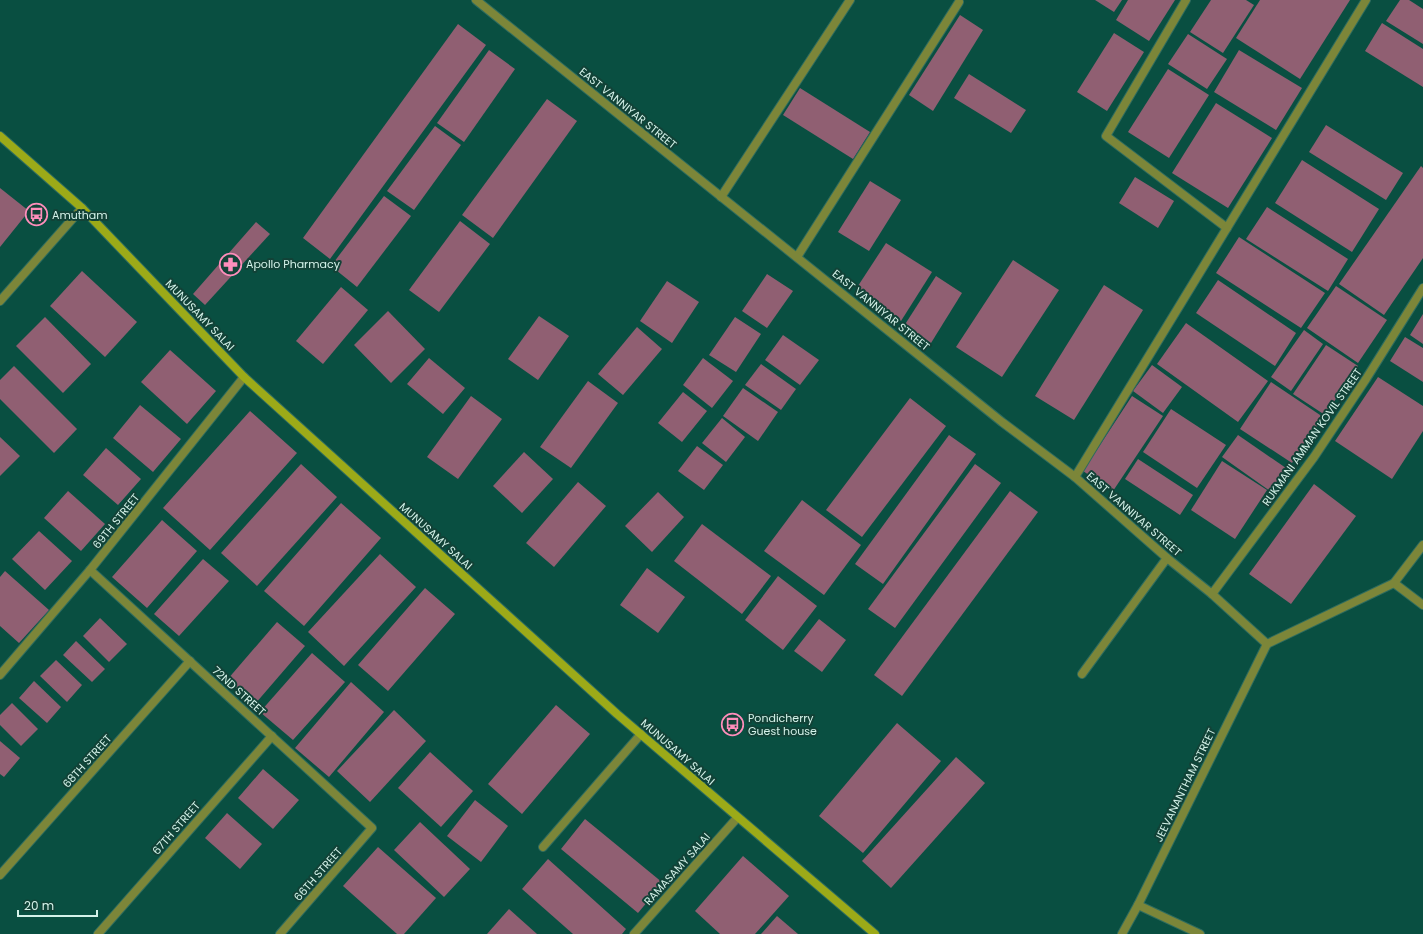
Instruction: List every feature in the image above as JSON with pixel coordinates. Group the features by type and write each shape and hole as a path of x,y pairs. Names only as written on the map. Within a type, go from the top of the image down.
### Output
{"main road":[{"name":"MUNUSAMY SALAI","path":"0,136 82,208 244,377 641,734 737,818 875,934"}],"street":[{"name":"EAST VANNIYAR STREET","path":"476,0 1002,422 1075,477 1167,558 1212,594 1267,644"},
{"path":"721,198 850,0"},
{"path":"1186,0 1106,136 1227,228"},
{"path":"1075,477 1366,0"},
{"path":"796,257 959,2"},
{"path":"0,301 82,208"},
{"name":"RUKMANI AMMAN KOVIL STREET","path":"1212,594 1314,457 1366,380 1423,288"},
{"name":"69TH STREET","path":"0,675 90,570 244,377"},
{"path":"1267,644 1394,583 1423,545"},
{"path":"1082,674 1167,558"},
{"name":"72ND STREET","path":"90,570 372,828"},
{"path":"1394,583 1423,605"},
{"name":"JEEVANANTHAM STREET","path":"1122,934 1267,644"},
{"name":"68TH STREET","path":"0,875 190,661"},
{"path":"543,846 641,734"},
{"name":"67TH STREET","path":"98,934 272,736"},
{"name":"RAMASAMY SALAI","path":"634,934 737,818"},
{"name":"66TH STREET","path":"280,934 372,828"},
{"path":"1138,904 1200,934"}],"building":[{"path":"1095,0 1122,0 1114,12"},
{"path":"1128,0 1175,0 1149,41 1116,20"},
{"path":"1211,0 1246,0 1254,5 1223,53 1190,32"},
{"path":"1260,0 1350,0 1300,79 1236,38"},
{"path":"1400,0 1409,0 1423,9 1423,44 1386,21"},
{"path":"960,15 983,30 933,111 909,95"},
{"path":"1382,23 1423,49 1423,87 1365,51"},
{"path":"458,24 486,45 330,259 303,238"},
{"path":"1114,33 1144,52 1107,111 1077,92"},
{"path":"1188,34 1227,59 1207,89 1168,64"},
{"path":"489,50 515,69 464,142 437,123"},
{"path":"1239,50 1302,88 1276,130 1214,92"},
{"path":"1168,69 1209,95 1169,158 1128,132"},
{"path":"969,74 1026,110 1011,133 954,98"},
{"path":"800,88 870,132 853,159 783,115"},
{"path":"547,99 577,121 493,238 462,215"},
{"path":"1216,103 1272,138 1228,208 1172,173"},
{"path":"1326,125 1403,173 1386,200 1309,152"},
{"path":"435,126 461,145 414,210 387,191"},
{"path":"1302,160 1379,209 1352,252 1275,203"},
{"path":"1421,166 1423,168 1423,258 1384,315 1339,284"},
{"path":"1135,177 1174,201 1158,228 1119,203"},
{"path":"870,181 901,200 869,251 838,232"},
{"path":"0,188 29,211 0,247"},
{"path":"384,196 411,216 357,287 331,266"},
{"path":"1267,207 1348,259 1328,291 1246,239"},
{"path":"460,221 490,244 439,312 409,290"},
{"name":"Apollo Pharmacy","path":"256,222 270,234 205,305 193,294"},
{"path":"1239,237 1325,293 1301,328 1216,273"},
{"path":"886,243 932,272 901,321 856,289"},
{"path":"1013,260 1059,290 1002,377 956,347"},
{"path":"82,271 137,322 105,357 50,306"},
{"path":"767,274 793,291 767,328 742,311"},
{"path":"936,276 962,293 931,343 904,326"},
{"path":"1218,280 1296,333 1275,366 1196,313"},
{"path":"667,281 699,302 672,343 640,321"},
{"path":"1104,285 1143,310 1074,420 1035,396"},
{"path":"1336,286 1387,320 1358,363 1307,328"},
{"path":"341,287 368,310 323,364 296,341"},
{"path":"388,311 425,349 391,383 354,345"},
{"path":"1423,314 1423,344 1410,335"},
{"path":"539,316 569,336 538,380 508,359"},
{"path":"45,317 91,364 63,393 16,346"},
{"path":"735,317 761,334 736,372 709,355"},
{"path":"1186,323 1268,381 1238,422 1157,364"},
{"path":"637,327 662,349 623,395 598,374"},
{"path":"1304,330 1323,344 1291,391 1271,377"},
{"path":"783,335 819,360 800,385 765,360"},
{"path":"1405,337 1423,348 1423,382 1390,361"},
{"path":"1326,345 1358,366 1325,415 1293,394"},
{"path":"170,350 216,391 187,424 141,382"},
{"path":"429,358 465,388 443,414 407,384"},
{"path":"703,358 733,381 712,408 683,385"},
{"path":"761,364 796,389 781,410 745,385"},
{"path":"1152,365 1182,387 1163,413 1133,391"},
{"path":"14,366 77,429 54,453 0,399 0,380"},
{"path":"1378,377 1423,406 1423,431 1392,479 1335,441"},
{"path":"588,381 618,403 571,468 540,447"},
{"path":"1271,382 1323,417 1292,463 1240,429"},
{"path":"743,388 778,412 758,441 723,416"},
{"path":"683,392 707,411 682,442 658,423"},
{"path":"471,396 502,419 458,479 427,457"},
{"path":"1132,396 1163,416 1113,491 1083,471"},
{"path":"910,398 946,426 862,537 826,510"},
{"path":"140,405 181,439 153,472 113,438"},
{"path":"1171,409 1226,445 1197,488 1143,452"},
{"path":"250,411 297,453 210,550 163,508"},
{"path":"722,418 745,437 726,462 702,443"},
{"path":"949,435 976,454 883,584 855,564"},
{"path":"1238,435 1286,468 1270,491 1222,457"},
{"path":"0,437 20,456 0,476"},
{"path":"697,446 723,465 704,490 678,471"},
{"path":"106,448 141,479 118,505 83,475"},
{"path":"524,452 553,479 522,513 493,486"},
{"path":"1138,459 1193,495 1180,515 1125,479"},
{"path":"1222,461 1267,490 1235,539 1191,510"},
{"path":"301,464 337,497 257,586 221,553"},
{"path":"975,464 1001,483 895,628 868,609"},
{"path":"578,482 606,506 554,567 526,543"},
{"path":"1314,484 1356,516 1291,604 1249,574"},
{"path":"68,491 105,524 81,551 44,518"},
{"path":"1010,491 1038,512 902,696 874,675"},
{"path":"658,492 684,517 652,552 625,526"},
{"path":"802,500 861,545 824,595 764,551"},
{"path":"341,503 381,538 304,626 264,591"},
{"path":"162,520 197,551 147,608 112,577"},
{"path":"702,524 771,576 742,614 674,561"},
{"path":"39,531 72,561 45,590 12,559"},
{"path":"380,554 416,587 344,666 308,632"},
{"path":"203,559 229,581 179,636 154,614"},
{"path":"647,568 685,597 658,633 620,605"},
{"path":"5,571 49,610 19,643 0,626 0,577"},
{"path":"778,576 817,606 783,650 745,620"},
{"path":"425,588 455,614 388,691 358,665"},
{"path":"100,618 127,644 109,662 83,636"},
{"path":"819,619 846,640 822,672 794,651"},
{"path":"277,622 305,646 255,704 227,680"},
{"path":"76,641 105,669 92,682 63,655"},
{"path":"312,653 345,682 293,740 260,712"},
{"path":"56,660 82,685 67,702 40,676"},
{"path":"34,681 61,707 47,723 19,698"},
{"path":"351,682 384,712 329,777 295,748"},
{"path":"12,703 38,729 21,746 0,725 0,715"},
{"path":"556,705 590,734 522,814 488,784"},
{"path":"394,710 426,741 370,802 337,771"},
{"path":"897,723 941,761 863,853 819,816"},
{"path":"0,741 20,758 4,777 0,774"},
{"path":"430,752 473,791 441,827 398,788"},
{"path":"956,757 985,783 891,888 862,861"},
{"path":"263,769 299,800 273,829 238,798"},
{"path":"475,800 508,826 481,862 447,836"},
{"path":"227,813 262,844 240,869 205,838"},
{"path":"585,819 663,883 638,913 561,849"},
{"path":"420,822 470,869 444,897 394,850"},
{"path":"378,847 436,898 404,934 397,934 343,886"},
{"path":"743,856 789,896 755,934 720,934 695,911"},
{"path":"548,859 626,929 622,934 573,934 522,889"},
{"path":"509,909 537,934 487,934"},
{"path":"777,916 798,934 761,934"}],"place":[{"name":"Amutham","path":"37,215"},
{"name":"Apollo Pharmacy","path":"231,264"},
{"name":"Pondicherry Guest house","path":"733,724"}]}
